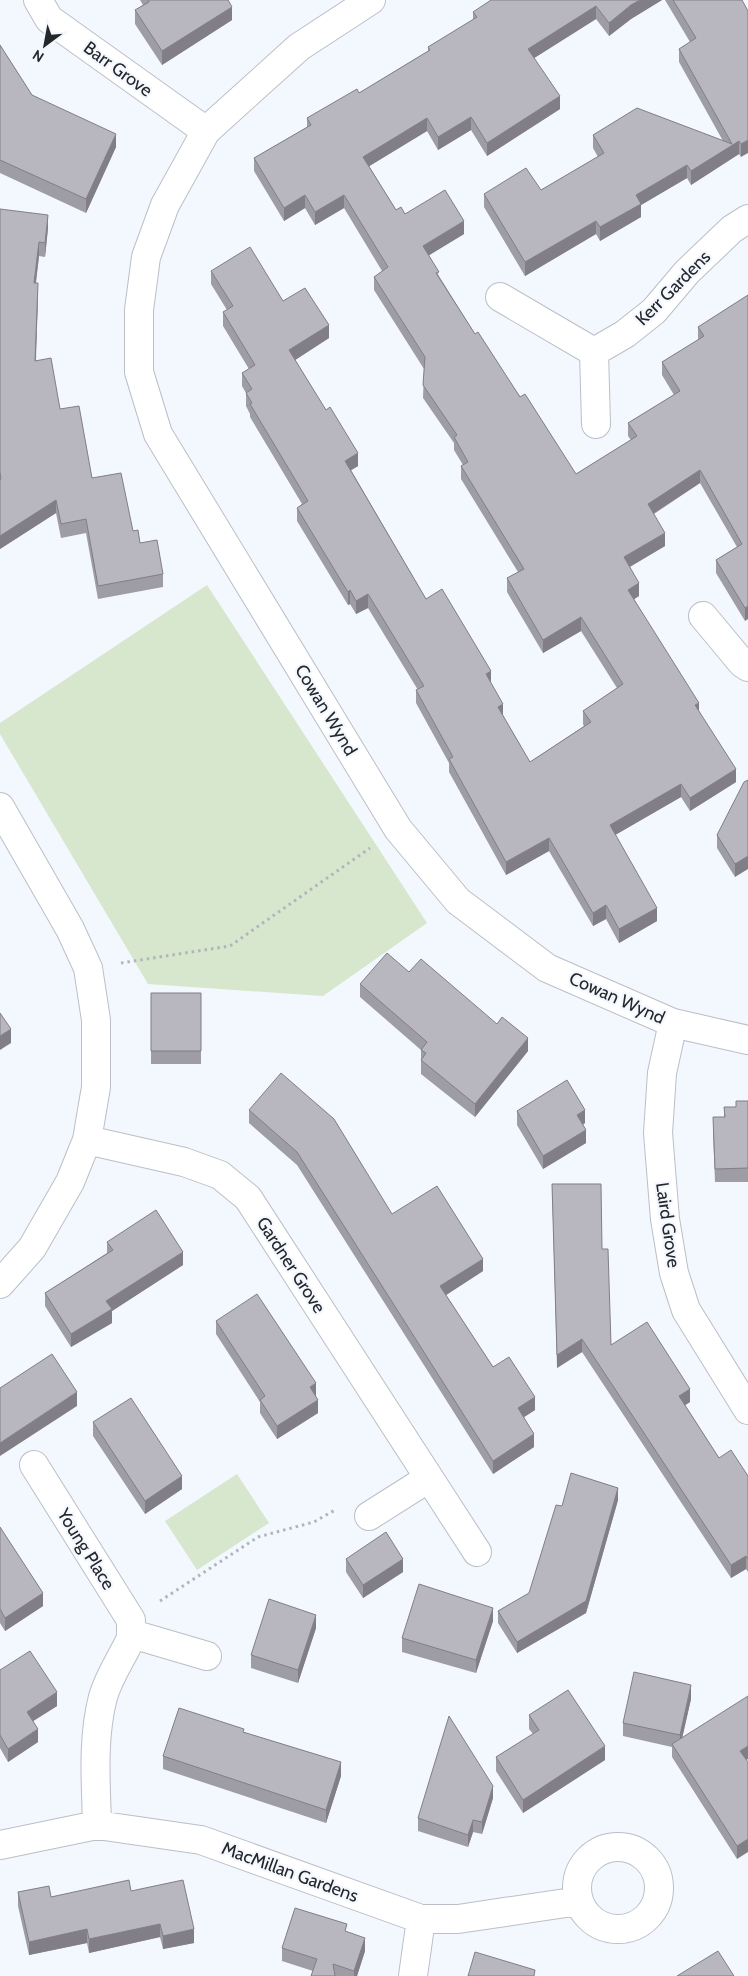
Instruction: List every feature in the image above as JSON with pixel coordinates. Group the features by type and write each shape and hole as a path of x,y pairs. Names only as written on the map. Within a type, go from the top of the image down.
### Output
{"street":[{"name":"Barr Grove","path":"38,0 49,19 206,131"},
{"name":"Cowan Wynd","path":"372,0 299,47 206,131 165,205 146,258 138,310 139,372 158,434 398,829 458,901 547,968 673,1023 748,1040"},
{"name":"Kerr Gardens","path":"594,352 625,334 654,311 687,272 732,229 748,219"},
{"path":"500,297 594,352 596,424"},
{"path":"703,616 742,663 748,667"},
{"path":"0,807 70,928 88,968 96,1020 96,1087 87,1140 70,1182 32,1248 0,1284"},
{"name":"Laird Grove","path":"673,1023 662,1073 658,1134 665,1219 674,1273 686,1310 748,1410"},
{"name":"Gardner Grove","path":"87,1140 184,1162 220,1175 248,1198 477,1552"},
{"name":"Young Place","path":"34,1465 131,1627"},
{"path":"369,1516 429,1478"},
{"path":"97,1825 96,1746 99,1719 103,1697 131,1627 207,1656"},
{"name":"MacMillan Gardens","path":"0,1845 97,1825 201,1840 421,1919 458,1918 579,1901"},
{"path":"413,1976 421,1919"}],"path":[{"path":"88,968 230,946 398,829"},
{"path":"131,1627 258,1537 314,1522 349,1503 361,1522 369,1516"}],"green space":[{"path":"207,585 427,923 323,996 148,984 0,734 0,723"},
{"path":"237,1474 269,1523 197,1570 165,1521"}],"building":[{"path":"148,0 228,0 232,7 162,51 135,10 149,2"},
{"path":"491,0 640,0 609,23 596,6 528,49 560,96 487,143 471,117 438,137 427,118 363,157 396,210 401,207 405,214 445,190 464,221 423,246 439,272 436,273 475,334 478,332 520,397 525,394 576,474 637,436 628,423 680,391 662,362 704,336 698,327 748,295 748,606 745,608 716,560 742,544 700,470 648,504 665,533 624,557 639,583 628,590 699,703 695,705 736,769 690,798 681,784 610,825 657,908 619,929 606,905 593,913 549,838 506,862 449,759 453,757 416,690 424,686 368,594 356,601 350,590 348,592 297,508 308,501 250,404 252,403 246,393 252,389 242,373 255,365 223,312 233,306 211,271 250,247 283,301 305,288 329,325 289,350 326,410 330,407 358,453 345,461 426,599 442,589 491,671 486,674 503,704 498,707 530,762 591,722 583,711 623,684 581,617 543,640 507,578 524,569 461,466 468,462 454,437 457,435 423,385 425,357 374,277 388,267 344,195 315,212 305,195 284,208 254,158 311,125 307,118 357,89 359,93 430,50 428,47 477,17 473,12"},
{"path":"673,0 742,0 748,11 748,140 741,144 739,141 691,171 687,165 636,195 641,204 600,227 596,221 525,262 484,194 526,168 541,190 604,153 593,135 637,108 732,144 679,49 696,38"},
{"path":"0,45 32,95 116,134 86,199 0,160"},
{"path":"0,209 48,215 45,243 39,242 34,283 38,283 35,361 51,358 60,409 79,406 92,478 121,473 133,531 138,530 140,543 157,540 163,574 98,586 86,519 61,524 56,500 0,536"},
{"path":"748,780 748,856 735,864 717,835 744,782"},
{"path":"387,953 409,972 421,959 497,1024 502,1017 528,1038 475,1104 421,1060 426,1053 421,1050 427,1042 360,984"},
{"path":"151,993 201,993 201,1051 151,1051"},
{"path":"0,1013 11,1029 0,1036"},
{"path":"281,1073 334,1119 392,1214 437,1186 483,1259 440,1286 493,1367 509,1357 535,1397 518,1408 534,1434 493,1461 297,1152 249,1110"},
{"path":"567,1080 585,1110 577,1115 586,1130 543,1156 517,1111"},
{"path":"736,1101 748,1101 748,1168 715,1169 713,1117 725,1117 724,1107 736,1107"},
{"path":"552,1184 601,1184 602,1249 608,1249 611,1345 647,1322 690,1389 679,1396 719,1458 731,1450 748,1476 748,1559 746,1556 731,1565 582,1339 557,1355"},
{"path":"156,1210 183,1252 106,1301 112,1309 71,1334 45,1293 113,1250 107,1242"},
{"path":"257,1294 316,1383 310,1387 318,1400 277,1426 260,1400 265,1396 216,1321"},
{"path":"52,1354 77,1392 0,1443 0,1388"},
{"path":"131,1398 182,1476 145,1501 93,1422"},
{"path":"571,1473 618,1488 586,1601 517,1642 498,1611 529,1593 556,1505 562,1506"},
{"path":"0,1527 43,1593 5,1618 0,1609"},
{"path":"386,1532 403,1559 363,1585 346,1559"},
{"path":"419,1584 493,1608 476,1660 402,1638"},
{"path":"269,1599 316,1615 298,1670 251,1655"},
{"path":"30,1651 57,1692 27,1712 38,1729 8,1749 0,1735 0,1670"},
{"path":"634,1672 691,1685 680,1735 623,1723"},
{"path":"568,1690 605,1746 523,1800 496,1757 539,1730 529,1715"},
{"path":"748,1696 748,1746 740,1751 748,1762 748,1839 737,1846 672,1744"},
{"path":"179,1708 244,1729 243,1732 341,1762 326,1810 163,1756"},
{"path":"449,1716 493,1786 482,1822 473,1820 468,1835 418,1818"},
{"path":"129,1880 131,1891 183,1880 194,1929 163,1936 160,1924 89,1939 87,1929 29,1942 18,1892 49,1886 51,1897"},
{"path":"295,1908 347,1924 345,1931 365,1938 354,1971 333,1964 335,1976 311,1976 317,1959 282,1948"},
{"path":"718,1951 734,1976 677,1976"},
{"path":"475,1952 535,1970 534,1976 468,1976"}]}
